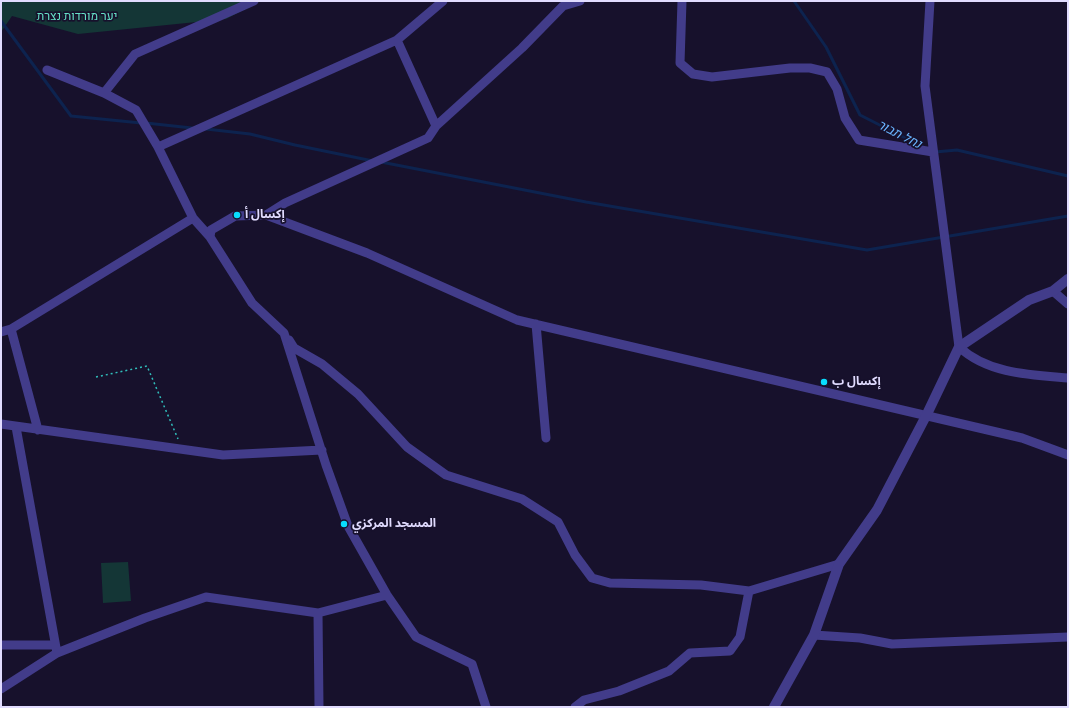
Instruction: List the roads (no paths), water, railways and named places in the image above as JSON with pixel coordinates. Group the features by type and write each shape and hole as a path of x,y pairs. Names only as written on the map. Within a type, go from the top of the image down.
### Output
{"street":[{"path":"104,93 135,54 254,1"},
{"path":"158,147 397,40 443,1"},
{"path":"266,215 285,203 428,138 436,126 522,48 562,3 580,1"},
{"path":"682,1 680,63 693,74 712,76 790,68 810,68 827,72 837,89 845,118 859,140 933,152"},
{"path":"930,1 925,86 959,347 969,356 1011,373 1068,378"},
{"path":"397,40 436,126"},
{"path":"47,70 104,93 136,110 158,147 193,218 210,237 252,303 284,333 294,348 322,364 358,394 407,447 446,475 522,499 558,522 575,555 592,578 610,582 701,585 749,591 839,564"},
{"path":"210,237 211,230 234,216 266,215 367,253 517,320 927,414 1022,438 1068,455"},
{"path":"1,332 11,329 193,218"},
{"path":"774,707 814,635 839,564 876,510 927,414 959,347 1029,300 1053,291 1068,279"},
{"path":"1053,291 1068,304"},
{"path":"536,324 546,438"},
{"path":"11,329 38,430"},
{"path":"284,333 348,526 387,595 416,637 472,664 486,707"},
{"path":"1,424 223,455 322,450"},
{"path":"16,427 56,649"},
{"path":"575,707 584,700 619,691 669,671 690,653 730,651 740,636 749,591"},
{"path":"1,689 56,649 206,597 318,613 387,595"},
{"path":"318,613 319,707"},
{"path":"814,635 860,638 892,644 1068,637"},
{"path":"1,645 56,649"}],"waterway":[{"name":"נחל תבור","path":"794,1 826,47 860,115 923,147"},
{"path":"1,21 71,116 141,123"},
{"path":"146,123 192,128"},
{"path":"206,129 250,134 373,161"},
{"name":"נחל תבור","path":"935,152 957,150 1068,176"},
{"path":"381,162 586,202 867,250 1068,216"}],"place":[{"name":"إكسال أ","path":"237,215"},
{"name":"إكسال ب","path":"824,382"},
{"name":"المسجد المركزي","path":"344,524"}],"park label":[{"name":"יער מורדות נצרת","path":"77,17"}]}
